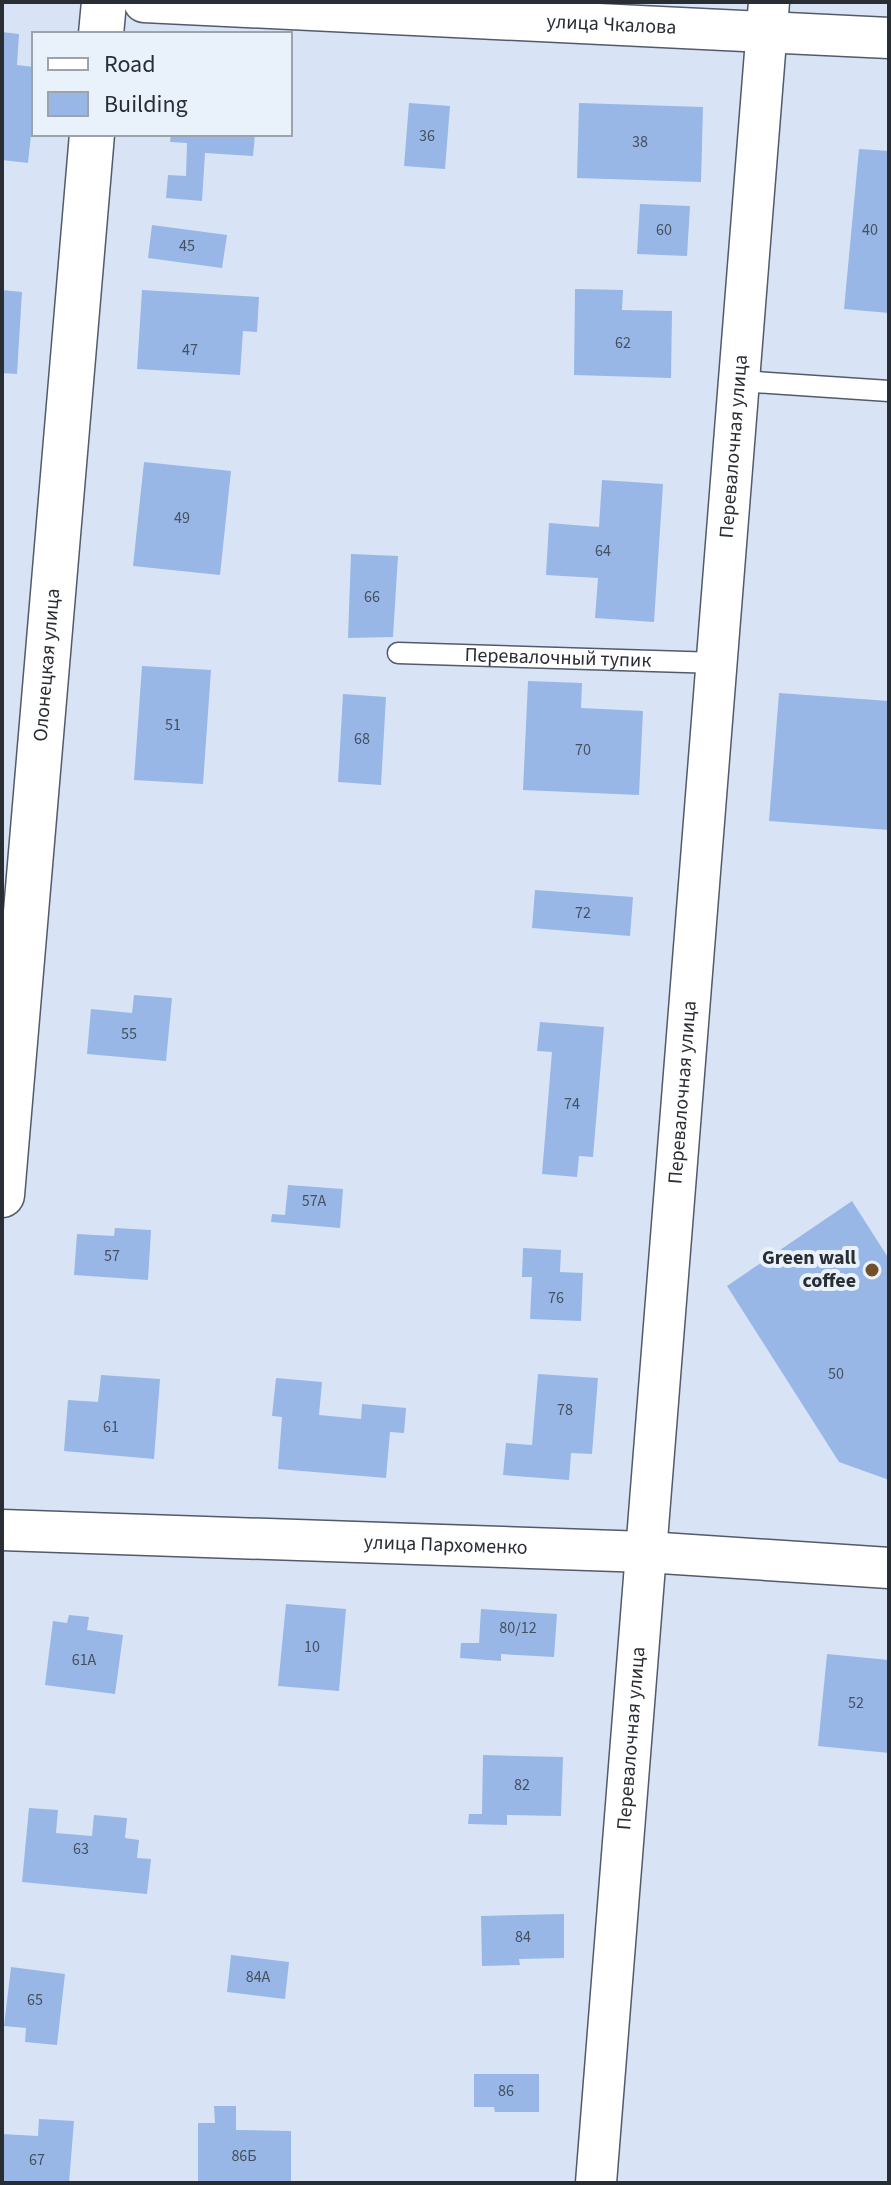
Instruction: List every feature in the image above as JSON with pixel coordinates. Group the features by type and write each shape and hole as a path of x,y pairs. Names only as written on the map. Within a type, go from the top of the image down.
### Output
{"main road":[{"path":"101,32 104,2"},
{"name":"Олонецкая улица","path":"2,1195 92,136"}],"street":[{"name":"улица Чкалова","path":"144,2 768,17 889,38"},
{"name":"Перевалочная улица","path":"596,2183 768,17"},
{"name":"улица Пархоменко","path":"2,1530 646,1552 889,1568"}],"lane":[{"path":"740,381 889,391"},
{"name":"Перевалочный тупик","path":"398,653 718,663"}],"building":[{"path":"2,32 19,34 17,65 32,67 32,125 28,163 2,160"},
{"path":"409,103 450,106 445,169 404,166"},
{"path":"579,103 703,107 701,182 577,178"},
{"path":"171,136 255,136 253,156 205,153 202,201 166,198 168,175 186,176 187,143 170,142"},
{"path":"859,149 889,151 889,313 844,309"},
{"path":"640,204 690,206 687,256 637,254"},
{"path":"152,225 227,235 222,268 148,258"},
{"path":"575,289 623,290 622,310 672,311 671,378 574,375"},
{"path":"2,290 22,292 17,374 2,373"},
{"path":"142,290 259,297 257,332 243,331 240,375 137,369"},
{"path":"144,462 231,471 220,575 133,566"},
{"path":"602,480 663,484 654,622 595,618 598,578 546,575 549,523 599,527"},
{"path":"351,554 398,556 393,637 348,638"},
{"path":"142,666 211,670 203,784 134,780"},
{"path":"528,681 582,683 581,708 643,711 639,795 523,790"},
{"path":"779,693 889,701 889,830 769,821"},
{"path":"343,694 386,697 381,785 338,782"},
{"path":"535,890 633,897 630,936 532,928"},
{"path":"134,995 172,998 166,1061 87,1054 91,1009 132,1013"},
{"path":"540,1022 604,1027 593,1157 579,1156 577,1177 542,1174 552,1052 537,1051"},
{"path":"288,1185 343,1189 340,1228 271,1222 272,1214 285,1215"},
{"path":"852,1201 889,1259 889,1480 839,1462 727,1286"},
{"path":"115,1228 151,1230 148,1280 74,1275 77,1234 114,1236"},
{"path":"523,1248 561,1250 560,1272 583,1273 581,1321 530,1319 532,1277 522,1277"},
{"path":"538,1374 598,1378 592,1454 571,1453 569,1480 503,1475 506,1443 532,1445"},
{"path":"101,1375 160,1379 154,1459 64,1451 68,1400 98,1402"},
{"path":"276,1378 322,1382 319,1415 361,1419 362,1404 406,1408 404,1433 390,1432 386,1478 278,1469 282,1417 272,1416"},
{"path":"286,1604 346,1609 339,1691 278,1686"},
{"path":"481,1609 557,1614 554,1657 501,1654 501,1661 460,1658 461,1643 479,1643"},
{"path":"69,1615 89,1617 87,1630 123,1635 115,1694 45,1685 53,1621 67,1623"},
{"path":"827,1654 889,1660 889,1753 818,1746"},
{"path":"483,1755 563,1757 561,1816 507,1815 507,1825 468,1824 469,1814 482,1814"},
{"path":"29,1808 58,1810 56,1833 92,1836 94,1815 127,1818 125,1838 139,1840 137,1858 151,1859 147,1894 22,1882"},
{"path":"564,1914 564,1958 519,1959 520,1965 482,1966 481,1916"},
{"path":"231,1955 289,1962 285,1999 227,1992"},
{"path":"11,1967 65,1974 57,2045 25,2042 26,2028 4,2026"},
{"path":"474,2074 539,2074 539,2112 495,2112 494,2107 474,2107"},
{"path":"214,2106 236,2106 236,2130 291,2131 291,2182 198,2183 198,2123 215,2123"},
{"path":"39,2119 74,2121 69,2183 2,2183 2,2134 38,2136"}],"place":[{"name":"Green wall coffee","path":"872,1270"}]}
